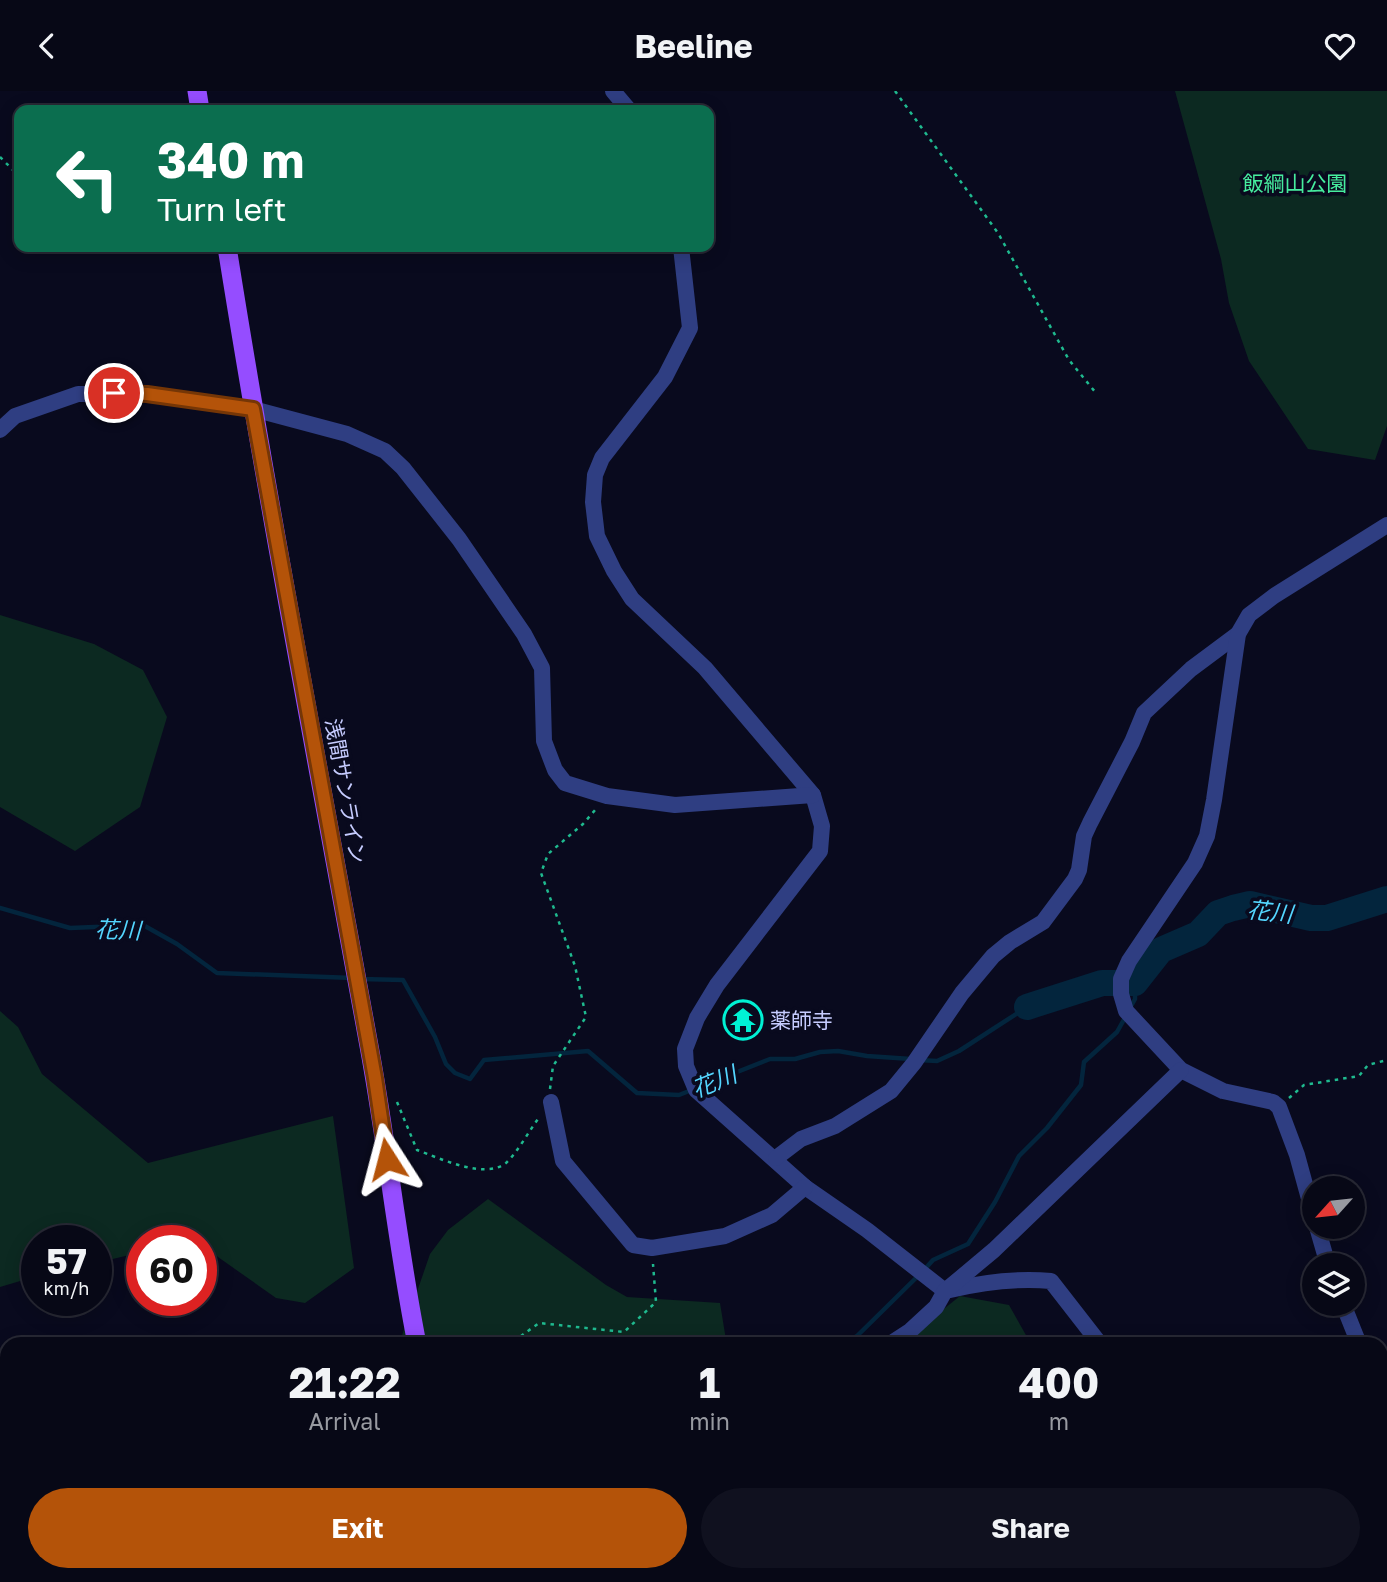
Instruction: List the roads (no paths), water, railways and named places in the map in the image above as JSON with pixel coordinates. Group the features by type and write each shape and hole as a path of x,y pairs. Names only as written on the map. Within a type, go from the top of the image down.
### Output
{"main road":[{"name":"浅間サンライン","path":"228,252 253,409 375,1078 416,1337"}],"street":[{"path":"613,91 625,105"},
{"path":"682,252 690,328 665,377 602,458 595,475 593,502 597,536 614,571 632,599 705,668 813,795 822,826 820,851 717,985 697,1018 685,1049 686,1066 696,1090 806,1187 867,1230 945,1291"},
{"path":"0,430 15,416 78,394 147,394 253,409 347,434 385,451 403,468 458,539 524,634 536,656 542,668 544,741 555,770 565,783 607,796 675,805 813,795"},
{"path":"1303,1176 1279,1107 1273,1103 1223,1091 1181,1070 1126,1011 1121,994 1121,979 1129,961 1195,863 1207,836 1238,634 1249,615 1274,596 1387,525"},
{"path":"776,1159 801,1139 835,1126 891,1091 914,1063 962,993 993,956 1043,922 1075,879 1084,836 1132,743 1144,713 1191,669 1238,634"},
{"path":"900,1337 936,1307 945,1291 994,1250 1181,1070"},
{"path":"551,1102 563,1161 633,1245 652,1248 725,1236 772,1215 806,1187"},
{"path":"945,1291 979,1283 1026,1279 1051,1281 1095,1337"},
{"path":"1348,1316 1356,1337"}],"waterway":[{"name":"花川","path":"1027,1007 1102,983 1135,983 1161,950 1198,934 1218,913 1233,908 1250,904 1311,918 1327,918 1387,899"},
{"name":"花川","path":"0,908 70,928 143,925 177,944 217,973 353,978"},
{"name":"花川","path":"361,979 403,980 435,1037 446,1064 455,1073 470,1079 484,1060 588,1051 637,1093 679,1095 770,1059 795,1059 820,1052 838,1051 911,1059"},
{"path":"1130,1008 1135,999 1135,983"},
{"name":"花川","path":"919,1060 937,1061 959,1051 1027,1007"},
{"path":"924,1270 933,1260 968,1244 995,1202 1019,1156 1047,1128 1081,1085 1084,1062 1117,1032 1126,1016"},
{"path":"855,1337 918,1276"}],"place":[{"name":"薬師寺","path":"743,1020"}],"park label":[{"name":"飯綱山公園","path":"1295,183"}]}
